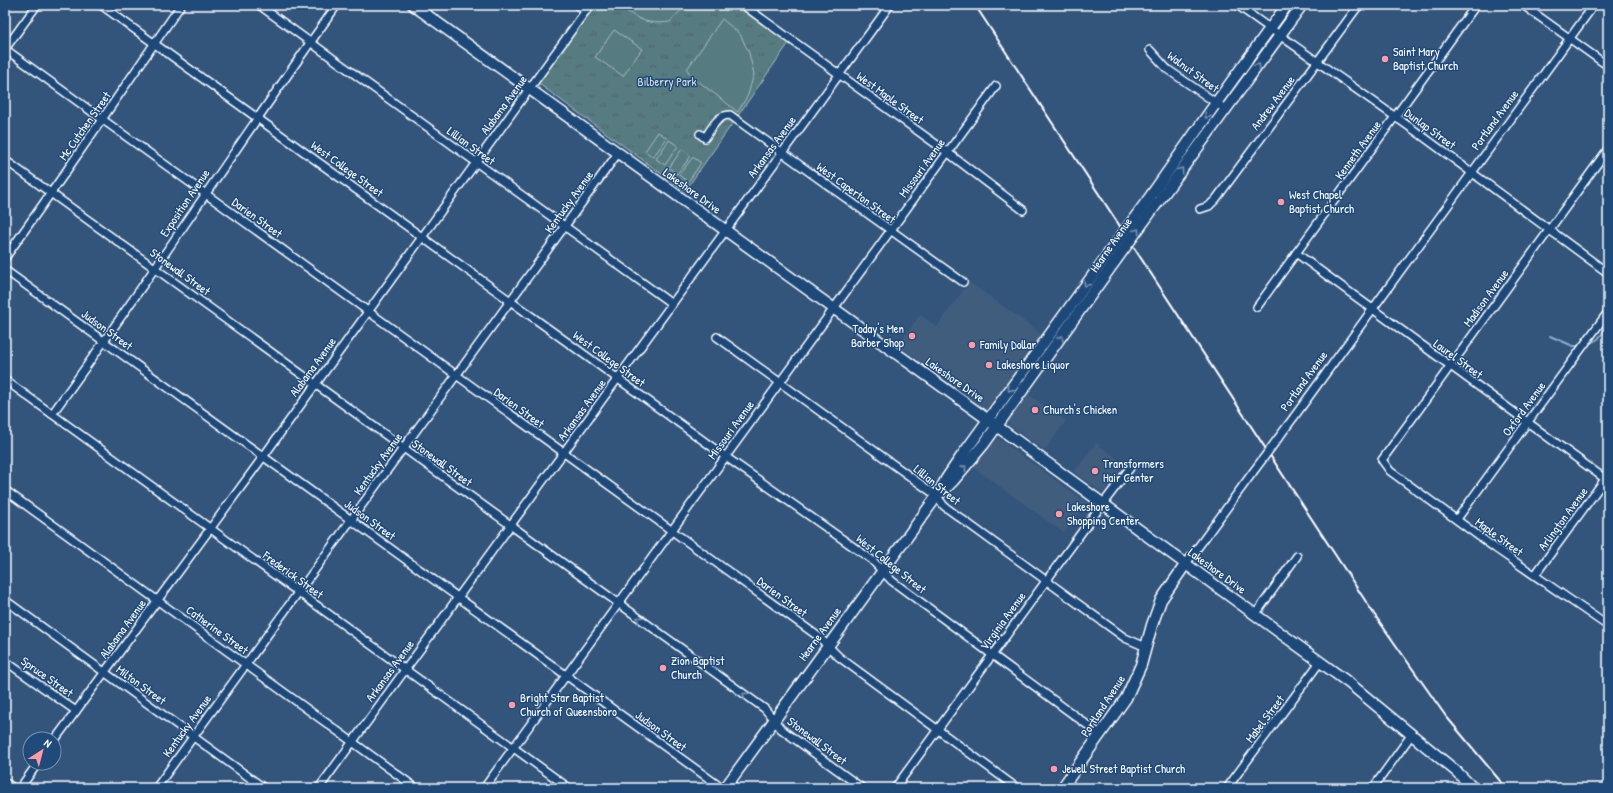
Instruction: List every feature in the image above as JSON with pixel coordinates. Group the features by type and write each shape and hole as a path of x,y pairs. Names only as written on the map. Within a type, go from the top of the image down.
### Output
{"main road":[{"name":"Lakeshore Drive","path":"413,5 988,420 1320,662 1412,734 1457,772 1473,788"},
{"name":"Hearne Avenue","path":"1155,198 1216,102 1287,5"},
{"name":"Hearne Avenue","path":"725,788 937,496 946,479 1040,346 1112,256 1155,198 1225,109 1302,5"},
{"name":"Hearne Avenue","path":"937,496 953,481 997,427 1050,354 1112,256"},
{"path":"1040,346 1050,354"},
{"name":"Portland Avenue","path":"1064,788 1126,698 1135,682 1152,626 1162,600 1185,565"}],"street":[{"path":"5,49 37,5"},
{"name":"West College Street","path":"101,5 510,302 872,560 892,582 1101,735"},
{"name":"Mc Cutchen Street","path":"5,258 181,5"},
{"name":"Lillian Street","path":"258,5 672,304"},
{"name":"Exposition Avenue","path":"52,414 104,342 257,118 337,5"},
{"path":"578,5 588,8"},
{"name":"West Maple Street","path":"743,5 947,152 1023,210"},
{"name":"Arkansas Avenue","path":"319,788 890,5"},
{"name":"Dunlap Street","path":"1237,5 1318,61 1608,273"},
{"name":"Andrew Avenue","path":"1200,209 1209,206 1216,200 1359,5"},
{"name":"Kenneth Avenue","path":"1257,307 1476,5"},
{"path":"1523,5 1608,66"},
{"name":"Portland Avenue","path":"1185,565 1594,5"},
{"name":"Alabama Avenue","path":"61,731 263,457 367,311 588,8"},
{"name":"Darien Street","path":"5,49 563,454 819,637 839,657 1017,788"},
{"name":"Walnut Street","path":"1150,50 1167,69 1225,109"},
{"name":"Missouri Avenue","path":"484,788 996,86"},
{"name":"West Caperton Street","path":"700,134 706,138 718,119 724,115 730,115 963,282"},
{"name":"Madison Avenue","path":"1382,460 1608,149"},
{"name":"Kentucky Avenue","path":"156,788 618,153"},
{"name":"Stonewall Street","path":"5,160 765,709 781,730 862,788"},
{"name":"Laurel Street","path":"1296,254 1607,479"},
{"name":"Judson Street","path":"5,270 722,788"},
{"name":"Oxford Avenue","path":"1457,519 1608,312"},
{"name":"Lillian Street","path":"717,337 937,496 944,506 1046,581 1125,638 1146,647"},
{"name":"Frederick Street","path":"5,380 569,788"},
{"name":"Maple Street","path":"1382,460 1390,471 1495,548 1608,626"},
{"name":"Virginia Avenue","path":"895,788 1130,468"},
{"name":"Arlington Avenue","path":"1535,575 1607,479"},
{"name":"Catherine Street","path":"5,490 416,788"},
{"path":"1255,615 1297,556"},
{"name":"Milton Street","path":"5,600 264,788"},
{"name":"Spruce Street","path":"5,661 76,711"},
{"name":"Mabel Street","path":"1227,788 1320,662"},
{"path":"1372,788 1412,734"},
{"path":"20,788 32,771"},
{"path":"5,782 13,788"}],"shaded area":[{"path":"969,282 1042,334 988,410 898,345 920,315 937,327"},
{"path":"1028,394 1066,421 1045,450 1009,425 1008,422"},
{"path":"994,438 997,438 1087,503 1064,533 973,467"},
{"path":"1096,443 1124,464 1103,493 1074,472"}],"green space":[{"name":"Bilberry Park","path":"590,5 743,5 791,40 685,191 535,81"},
{"path":"618,5 686,5 670,22 654,23 642,20"},
{"path":"722,19 740,34 749,53 754,74 748,95 738,112 690,75 687,69"},
{"path":"614,30 642,49 623,76 595,57"},
{"path":"658,132 667,138 653,157 645,151"},
{"path":"669,140 678,146 665,165 656,159"},
{"path":"682,149 691,156 677,174 669,168"},
{"path":"693,157 701,163 688,182 679,175"}],"waterway":[{"path":"1589,344 1598,339 1608,326"},
{"path":"1550,336 1573,346 1578,346"}],"railway":[{"path":"975,5 1374,614 1445,715 1506,788"}],"place":[{"name":"Saint Mary Baptist Church","path":"1385,59"},
{"name":"West Chapel Baptist Church","path":"1281,202"},
{"name":"Today's Men Barber Shop","path":"912,336"},
{"name":"Family Dollar","path":"972,345"},
{"name":"Lakeshore Liquor","path":"989,365"},
{"name":"Church's Chicken","path":"1035,410"},
{"name":"Transformers Hair Center","path":"1095,471"},
{"name":"Lakeshore Shopping Center","path":"1059,514"},
{"name":"Zion Baptist Church","path":"663,668"},
{"name":"Bright Star Baptist Church of Queensboro","path":"512,705"},
{"name":"Jewell Street Baptist Church","path":"1054,769"}]}
